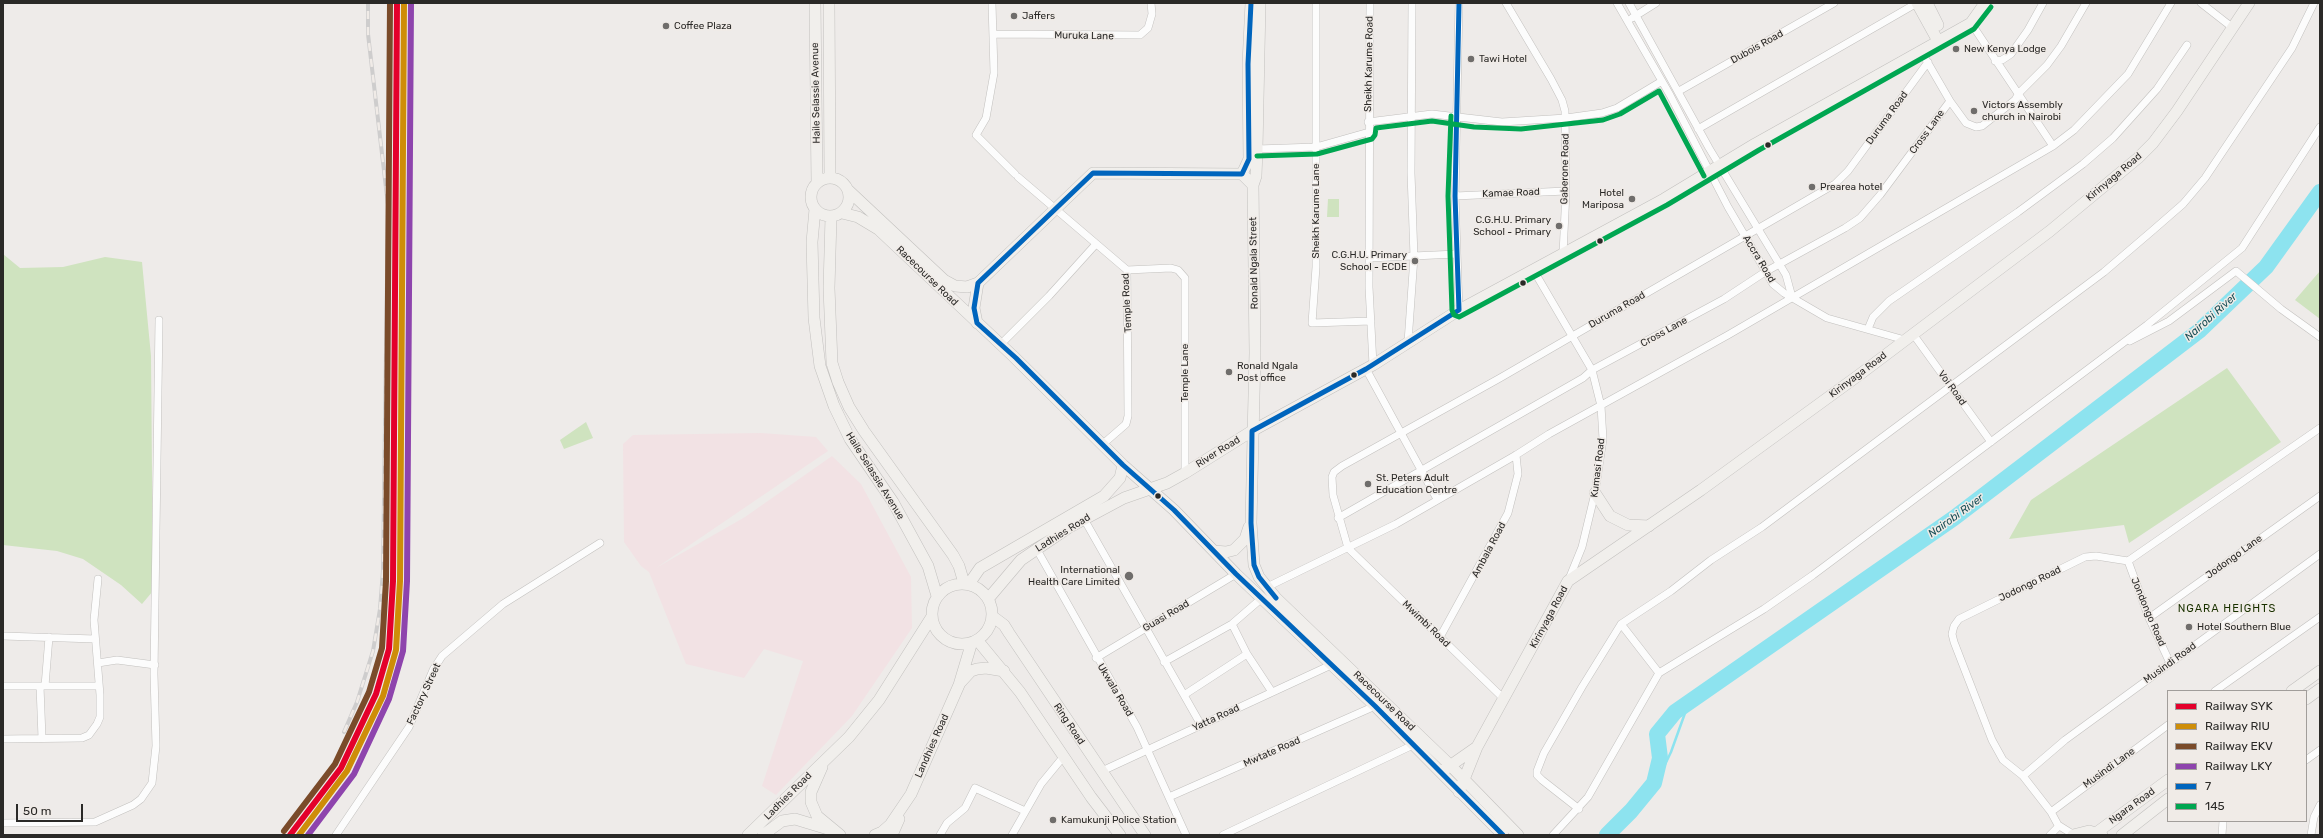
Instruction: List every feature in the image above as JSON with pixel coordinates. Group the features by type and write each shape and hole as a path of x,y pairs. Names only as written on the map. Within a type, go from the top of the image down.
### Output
{"main road":[{"name":"Haile Selassie Avenue","path":"815,3 817,183 811,193 811,199 815,210 812,242 814,318 820,366 834,406 850,439 897,509 928,566 937,596"},
{"name":"Haile Selassie Avenue","path":"830,3 830,178"},
{"path":"1242,174 1249,159 1248,64 1251,3"},
{"name":"Ronald Ngala Street","path":"1254,565 1251,523 1255,353 1253,184 1256,176 1260,3"},
{"path":"1917,3 1941,39"},
{"path":"1927,3 1941,39"},
{"name":"River Road","path":"1153,489 1185,473 1252,431 1369,367 1459,310 1534,271 1562,254 1710,173 1755,144 1971,23 1985,3"},
{"name":"Kirinyaga Road","path":"1460,792 1477,748 1568,581 1779,434 2050,231 2138,158 2153,143 2177,111 2249,3"},
{"path":"817,183 830,178 841,181 848,190 944,280 962,287 978,283 1090,176 1098,172 1187,175 1242,174 1253,184"},
{"name":"Haile Selassie Avenue","path":"848,190 850,199 847,207 836,215 830,318 832,363 838,382 849,407 864,431 953,555 966,584"},
{"path":"815,210 822,215 836,215"},
{"name":"Racecourse Road","path":"836,215 858,217 878,229 1000,344 1123,465 1153,489 1236,574 1375,706 1503,835"},
{"path":"977,323 974,308 978,283"},
{"name":"Ladhies Road","path":"966,584 980,568 1104,496 1120,478 1123,465"},
{"name":"Ladhies Road","path":"988,599 1012,569 1036,548 1084,519 1124,498 1153,489"},
{"path":"1595,494 1610,516 1628,526 1649,526"},
{"name":"Ronald Ngala Street","path":"1214,550 1226,552 1240,545 1245,539 1251,523"},
{"name":"Racecourse Road","path":"1254,565 1267,587 1464,779 1518,835"},
{"path":"974,643 990,625 992,616 988,599 983,592 966,584 944,589 937,596 932,608 931,618 934,628 949,642 974,643 1004,671 1120,835"},
{"name":"Ring Road","path":"992,616 1004,625 1145,835"},
{"path":"842,834 817,816 811,802 810,792 816,776 829,756 849,737 880,700 931,618"},
{"name":"Landhies Road","path":"875,835 882,832 890,825 906,804 959,685 974,643"},
{"path":"959,685 971,671 986,668 1004,671"},
{"path":"2293,690 2320,671"},
{"path":"2307,698 2320,689"},
{"path":"1440,773 1477,748"},
{"name":"Ladhies Road","path":"748,835 829,756"},
{"name":"Ngara Road","path":"2099,834 2167,781"},
{"name":"Ngara Road","path":"2122,835 2167,800"},
{"path":"892,835 906,804"},
{"path":"763,835 782,821 795,819 842,834"},
{"path":"2074,835 2081,832 2099,834"}],"street":[{"path":"992,3 993,34"},
{"name":"Muruka Lane","path":"993,34 1140,35 1148,28 1152,14 1151,3"},
{"name":"Sheikh Karume Lane","path":"1316,3 1316,268 1312,323 1370,321"},
{"name":"Sheikh Karume Road","path":"1370,3 1368,122 1369,367 1437,499"},
{"path":"1408,342 1414,257 1411,173 1413,116 1412,3"},
{"path":"1459,3 1458,116 1455,196 1459,310"},
{"name":"Gaberone Road","path":"1506,3 1562,100 1566,118 1566,191 1562,254"},
{"name":"Accra Road","path":"1616,3 1662,81 1710,173 1765,272 1779,289 1792,297"},
{"name":"Accra Road","path":"1629,3 1679,91 1698,129 1756,230 1780,265 1790,283 1792,297"},
{"path":"1627,21 1656,3"},
{"name":"Dubois Road","path":"1679,91 1834,3"},
{"path":"1698,129 1917,3"},
{"path":"1995,60 2002,60 2011,54 2028,30 2043,3"},
{"path":"1921,51 1950,101 1966,123 1976,127 1982,126 2015,100 2019,92 2033,81 2061,46 2086,3"},
{"path":"1267,587 1348,548 1516,455 1549,434 1601,406 2022,166 2053,146 2074,130 2128,74 2171,3"},
{"path":"2201,3 2233,28"},
{"path":"1579,809 1542,780 1537,775 1537,771 1582,687 1621,624 1671,591 1711,560 1762,527 2104,272 2183,204 2205,178 2281,66 2292,48 2314,3"},
{"path":"1971,23 1995,60 2019,92 2053,146"},
{"name":"Temple Road","path":"993,34 994,73 989,106 984,125 976,135 1016,175 1127,270 1128,416 1126,424 1103,444"},
{"path":"1868,329 1873,317 1889,301 2018,212 2083,164 2116,136 2156,89 2187,44"},
{"name":"Duruma Road","path":"1348,548 1338,518 1332,486 1334,472 1342,466 1835,184 1853,164 1928,62"},
{"path":"1368,122 1432,114 1502,122 1566,118 1602,113 1617,108 1662,81"},
{"name":"Cross Lane","path":"1338,518 1583,378 1592,370 1724,299 1765,272 1780,265 1860,218 1880,195 1950,101"},
{"path":"1553,835 1579,809 1588,797 1659,672 1764,609 2147,325 2242,248 2320,127"},
{"path":"1257,149 1316,147 1369,132"},
{"name":"Kamae Road","path":"1455,196 1566,191"},
{"path":"1000,344 1049,296 1096,244"},
{"path":"1369,258 1457,254"},
{"name":"Temple Lane","path":"1127,270 1171,268 1183,274 1186,286 1185,473"},
{"name":"Kumasi Road","path":"1534,271 1592,370 1601,406 1603,439 1595,494 1582,547 1568,581"},
{"path":"2112,350 2169,320 2236,271 2280,309 2320,337"},
{"path":"1792,297 1816,313 1827,318 1868,329 1909,337"},
{"path":"3,823 95,822 122,811 141,799 152,783 154,769 159,320"},
{"name":"Voi Road","path":"1909,337 1950,386 1991,442"},
{"path":"2128,561 2320,428"},
{"name":"Ambala Road","path":"1440,637 1508,513 1518,474 1516,455"},
{"name":"Jodongo Lane","path":"2149,618 2320,496"},
{"path":"1084,519 1145,629 1201,725"},
{"name":"Factory Street","path":"336,835 409,727 433,670 442,656 503,604 600,544"},
{"name":"Ukwala Road","path":"1036,548 1148,749 1186,835"},
{"name":"Mwimbi Road","path":"1348,548 1504,699"},
{"name":"Musindi Road","path":"2023,776 2065,740 2320,554"},
{"name":"Jodongo Road","path":"2074,835 2059,826 2051,812 2023,776 2003,760 1992,740 1952,634 1954,626 1959,619 2085,557 2096,556 2128,561"},
{"name":"Jondongo Road","path":"2128,561 2149,618 2170,663"},
{"name":"Guasi Road","path":"1096,658 1236,574"},
{"path":"3,738 82,738 94,730 100,717 98,663 94,620 98,578"},
{"path":"1164,662 1232,624 1262,598"},
{"path":"2216,690 2320,617"},
{"path":"1232,624 1247,654 1272,692"},
{"path":"1621,624 1659,672"},
{"path":"3,636 96,639"},
{"path":"42,738 43,686 49,638"},
{"path":"1184,695 1247,654"},
{"path":"98,663 117,660 155,665"},
{"name":"Yatta Road","path":"1102,771 1331,665"},
{"path":"3,686 99,686"},
{"name":"Mwtate Road","path":"1169,797 1375,706"},
{"name":"Musindi Lane","path":"2051,812 2167,726"},
{"path":"1223,835 1413,745"},
{"path":"2307,759 2320,750"},
{"path":"1012,835 1041,784 1064,756"},
{"path":"940,835 947,823 965,808 975,788 1025,811"},
{"path":"2311,835 2314,817 2320,805"},
{"path":"2222,835 2223,822"},
{"path":"2050,835 2059,826"}],"shaded area":[{"path":"761,433 816,437 828,451 656,568 745,517 832,456 861,484 911,577 912,628 852,716 776,795 762,786 803,661 764,649 744,678 686,664 649,572 641,566 624,542 623,444 633,435"}],"green space":[{"path":"1328,199 1339,199 1339,217 1327,217"},
{"path":"3,254 20,268 63,267 105,257 142,262 151,356 153,591 142,604 121,585 83,559 57,551 3,545"},
{"path":"2320,271 2320,319 2295,300"},
{"path":"2227,368 2281,442 2129,543 2124,525 2009,539 2031,500"},
{"path":"586,422 593,438 564,449 560,440"}],"waterway":[{"name":"Nairobi River","path":"1607,835 1631,811 1654,783 1660,758 1657,734 1675,712 1954,518 2199,331 2266,267 2320,192"},
{"path":"1654,783 1659,777 1671,752 1689,702"}],"railway":[{"path":"344,732 357,702 373,651 380,609 383,571 388,205 368,34 368,3"}],"rail line":[{"name":"EKV","path":"284,831 335,764 369,692 382,648 386,581 390,3"},
{"name":"SYK","path":"290,835 341,768 376,694 389,649 393,581 397,3"},
{"name":"RIU","path":"299,835 347,771 383,696 396,650 400,581 404,3"},
{"name":"LKY","path":"308,835 354,774 389,699 403,651 407,581 411,3"}],"transit line":[{"name":"7","path":"1251,3 1248,64 1249,159 1242,174 1093,173 978,283 974,308 977,323 1016,358 1123,465 1174,510 1236,574 1375,706 1503,835"},
{"name":"7","path":"1276,598 1259,577 1254,565 1251,523 1252,431 1366,369 1459,310 1455,196 1459,3"},
{"name":"145","path":"1451,116 1448,196 1452,310 1454,315 1459,317 1667,205 1759,150 1974,29 1991,7"},
{"name":"145","path":"1257,156 1317,154 1372,139 1375,135 1376,128 1432,121 1474,127 1521,129 1603,120 1620,114 1659,91 1704,176"}],"place":[{"name":"Jaffers","path":"1014,16"},
{"name":"Coffee Plaza","path":"666,26"},
{"name":"New Kenya Lodge","path":"1956,49"},
{"name":"Tawi Hotel","path":"1471,59"},
{"name":"Victors Assembly church in Nairobi","path":"1974,111"},
{"name":"Prearea hotel","path":"1812,187"},
{"name":"Hotel Mariposa","path":"1632,199"},
{"name":"C.G.H.U. Primary School - Primary","path":"1559,226"},
{"name":"C.G.H.U. Primary School - ECDE","path":"1415,261"},
{"name":"Ronald Ngala Post office","path":"1229,372"},
{"name":"St. Peters Adult Education Centre","path":"1368,484"},
{"name":"International Health Care Limited","path":"1129,576"},
{"name":"Hotel Southern Blue","path":"2189,627"},
{"name":"Kamukunji Police Station","path":"1053,820"}],"district":[{"name":"NGARA HEIGHTS","path":"2227,609"}]}
